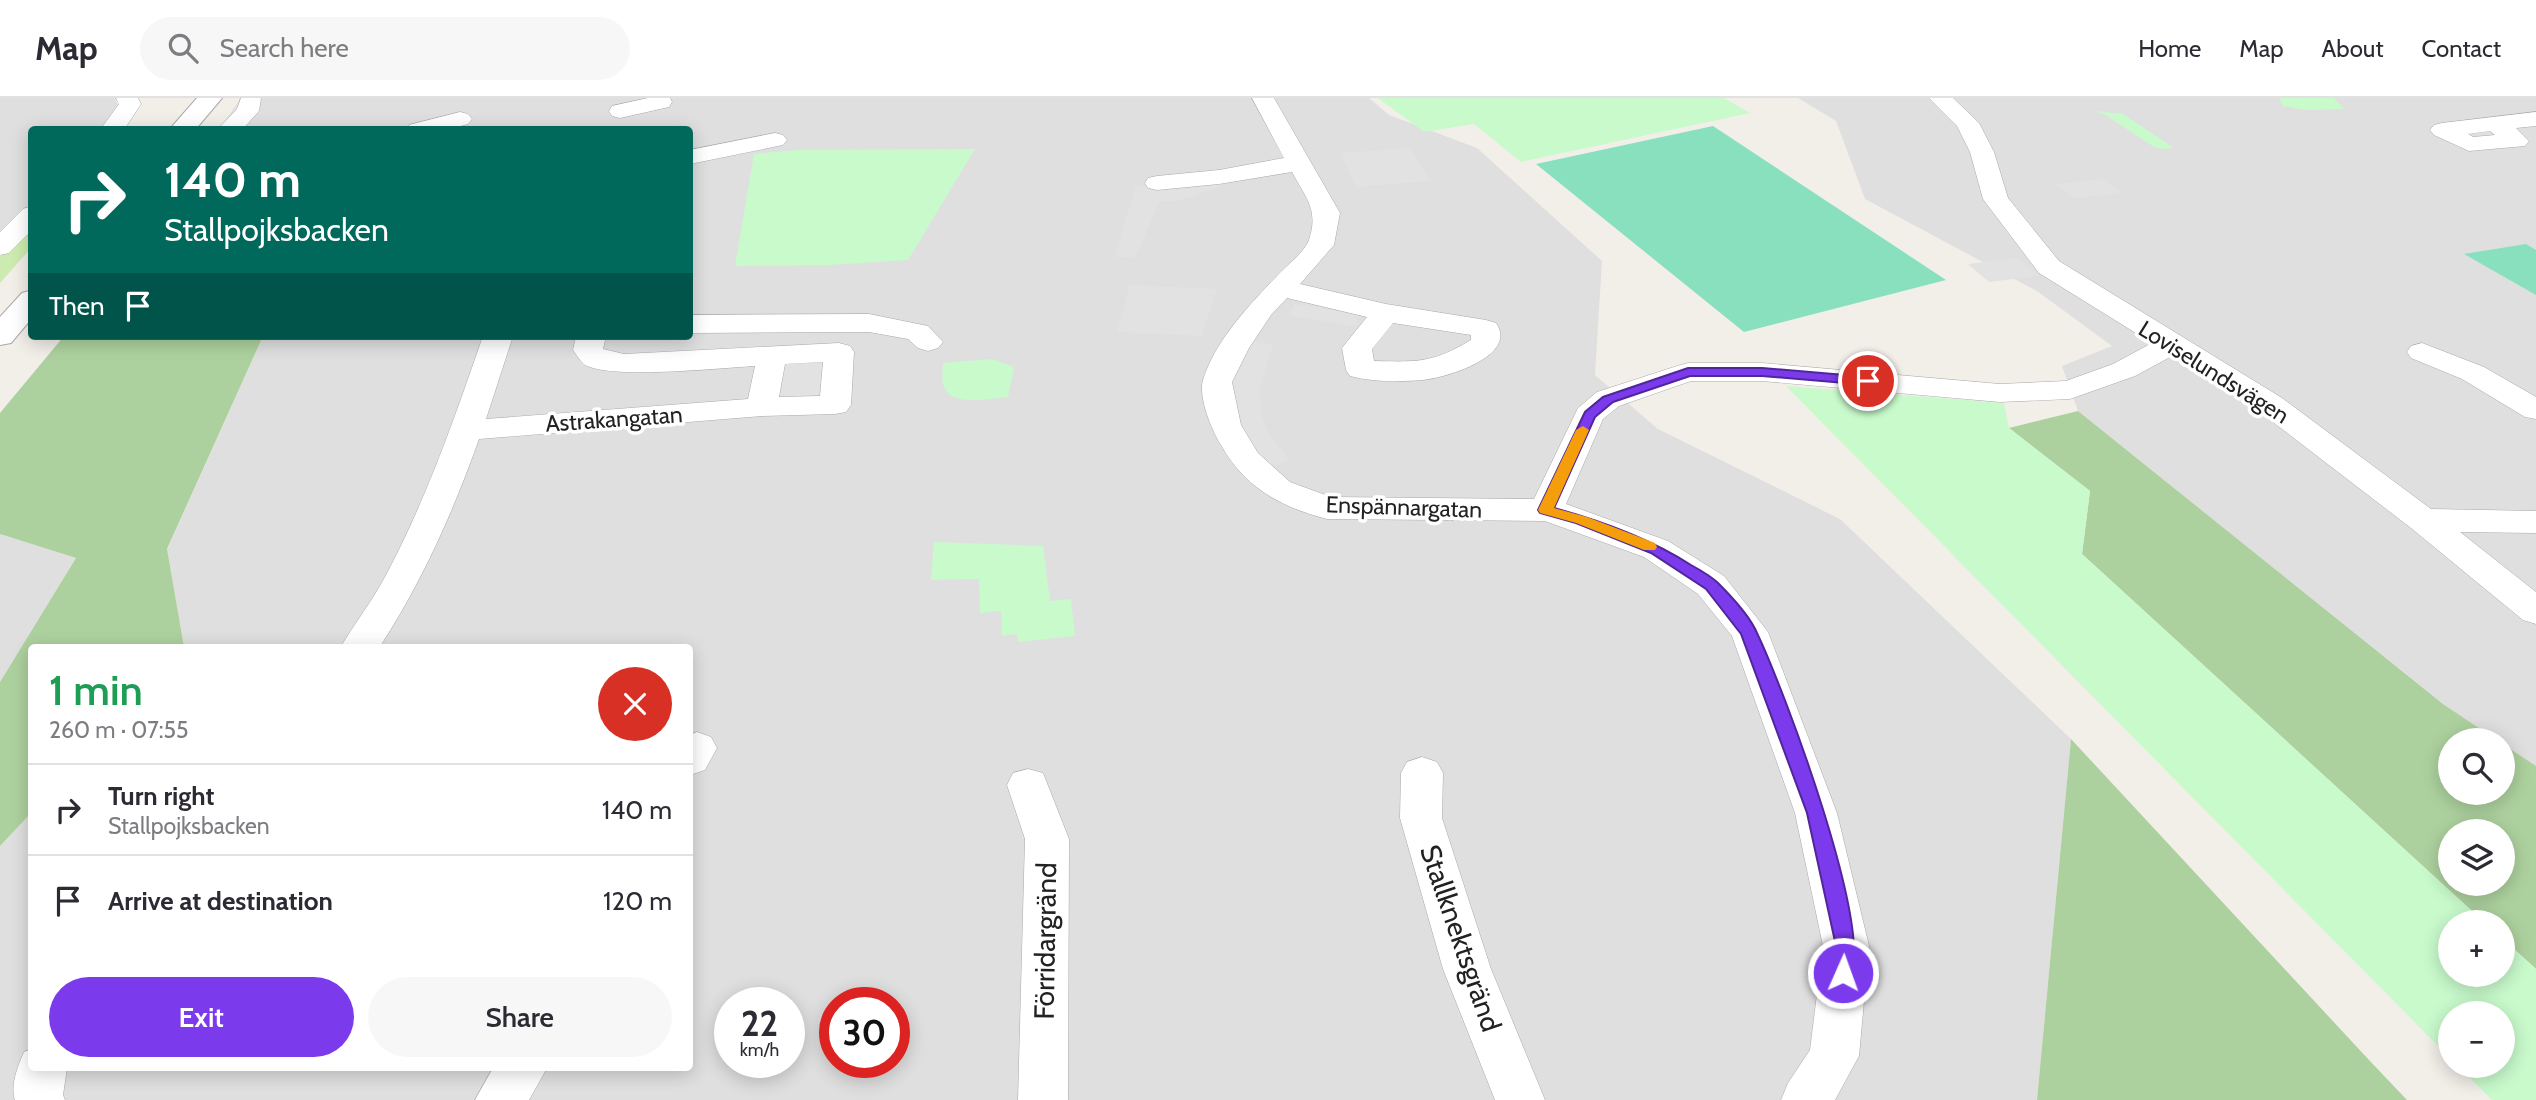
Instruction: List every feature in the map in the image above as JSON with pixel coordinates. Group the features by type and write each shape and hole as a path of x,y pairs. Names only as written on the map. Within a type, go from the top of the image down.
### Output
{"street":[{"path":"114,126 130,104 127,98"},
{"path":"159,126 184,98"},
{"path":"185,126 211,98"},
{"name":"Enspännargatan","path":"1263,98 1328,213 1321,245 1261,309 1234,348 1217,382 1225,425 1245,459 1278,489 1327,508 1546,510"},
{"name":"Loviselundsvägen","path":"1940,98 1967,124 1982,152 1996,199 2049,267 2271,405 2423,520 2536,611"},
{"path":"232,126 248,111 251,100"},
{"path":"620,113 666,107"},
{"path":"429,126 458,116"},
{"path":"2497,125 2536,119"},
{"path":"693,156 775,140"},
{"path":"1157,183 1219,177 1300,163"},
{"path":"0,247 28,218"},
{"path":"0,303 28,287"},
{"path":"0,336 28,287"},
{"path":"1281,288 1386,313"},
{"path":"693,324 869,323 918,332 928,342"},
{"path":"362,644 379,621 420,541 465,430 497,340"},
{"path":"590,340 589,350 596,359 624,363 772,356 762,407"},
{"path":"1806,1100 1834,1056 1846,946 1816,813 1749,632 1711,585 1656,549 1581,520 1546,510 1589,415 1608,400 1688,372 1762,372 2000,393 2070,390 2124,370 2173,344"},
{"name":"Astrakangatan","path":"465,430 762,407 835,405 839,352 772,356"},
{"path":"2422,352 2473,373 2536,410"},
{"path":"2423,520 2536,522"},
{"name":"Stallknektsgränd","path":"1422,773 1420,818 1466,969 1520,1100"},
{"name":"Förridargränd","path":"1028,785 1046,839 1043,1100"},
{"path":"40,1100 38,1095 42,1071"},
{"path":"500,1100 520,1071"}],"shaded area":[{"path":"0,98 114,98 118,105 104,126 28,126 28,206 0,235"},
{"path":"241,98 1369,98 1389,115 1477,148 1602,261 1595,375 1658,429 1840,519 2071,739 2037,1100 0,1100 0,846 28,816 28,1071 693,1071 693,644 183,644 167,550 261,340 693,340 693,126 221,126"},
{"path":"1798,98 2536,98 2536,766 2515,752 2515,728 2479,728 2443,704 2078,411 2062,366 2112,346 2037,291 1865,199 1836,121"},
{"path":"1411,148 1430,181 1356,187 1340,153"},
{"path":"2103,179 2123,193 2075,198 2055,184"},
{"path":"1216,181 1222,186 1179,201 1160,201 1135,258 1114,257 1136,186"},
{"path":"2017,258 2039,276 1989,282 1968,264"},
{"path":"1130,285 1217,289 1202,336 1117,332"},
{"path":"1295,304 1360,315 1355,326 1289,315"},
{"path":"1248,340 1273,345 1260,389 1262,417 1268,433 1289,459 1270,468 1245,437 1237,420 1232,388 1236,362"},
{"path":"826,358 818,403 773,406 783,361"},
{"path":"0,534 76,558 0,682"}],"green space":[{"path":"1378,98 1724,98 1750,113 1521,162 1474,124 1424,132"},
{"path":"2279,98 2334,98 2344,109 2305,110 2283,106"},
{"path":"2094,111 2123,114 2174,148 2154,147 2104,114"},
{"path":"1713,126 1946,280 1744,332 1536,164"},
{"path":"975,149 908,260 830,265 735,266 754,154 796,150"},
{"path":"28,226 28,251 0,283 0,257"},
{"path":"2526,244 2536,250 2536,295 2464,254"},
{"path":"61,340 261,340 167,549 183,644 28,644 28,816 0,846 0,682 76,558 0,534 0,413"},
{"path":"992,359 1014,367 1008,397 972,400 954,397 948,393 943,380 943,363"},
{"path":"1786,386 2004,403 2009,428 2090,491 2082,554 2438,880 2438,896 2456,896 2471,910 2438,910 2438,987 2515,987 2515,950 2536,969 2536,1100 2492,1100 2470,1078 2515,1078 2515,1001 2438,1001 2438,1046"},
{"path":"2078,411 2443,704 2479,728 2438,728 2438,805 2515,805 2515,752 2536,766 2536,969 2515,950 2515,910 2471,910 2456,896 2515,896 2515,819 2438,819 2438,880 2082,554 2090,491 2009,428"},
{"path":"934,542 1043,546 1050,601 1071,599 1075,636 1018,642 1017,634 1002,636 1001,611 980,613 979,579 931,580"},
{"path":"2071,739 2369,1060 2407,1100 2037,1100"}],"slow traffic":[{"path":"1583,430 1546,510 1581,520 1649,547"}],"route":[{"path":"1843,973 1846,946 1816,813 1749,632 1711,585 1656,549 1581,520 1546,510 1589,415 1608,400 1688,372 1762,372 1868,381"}]}
